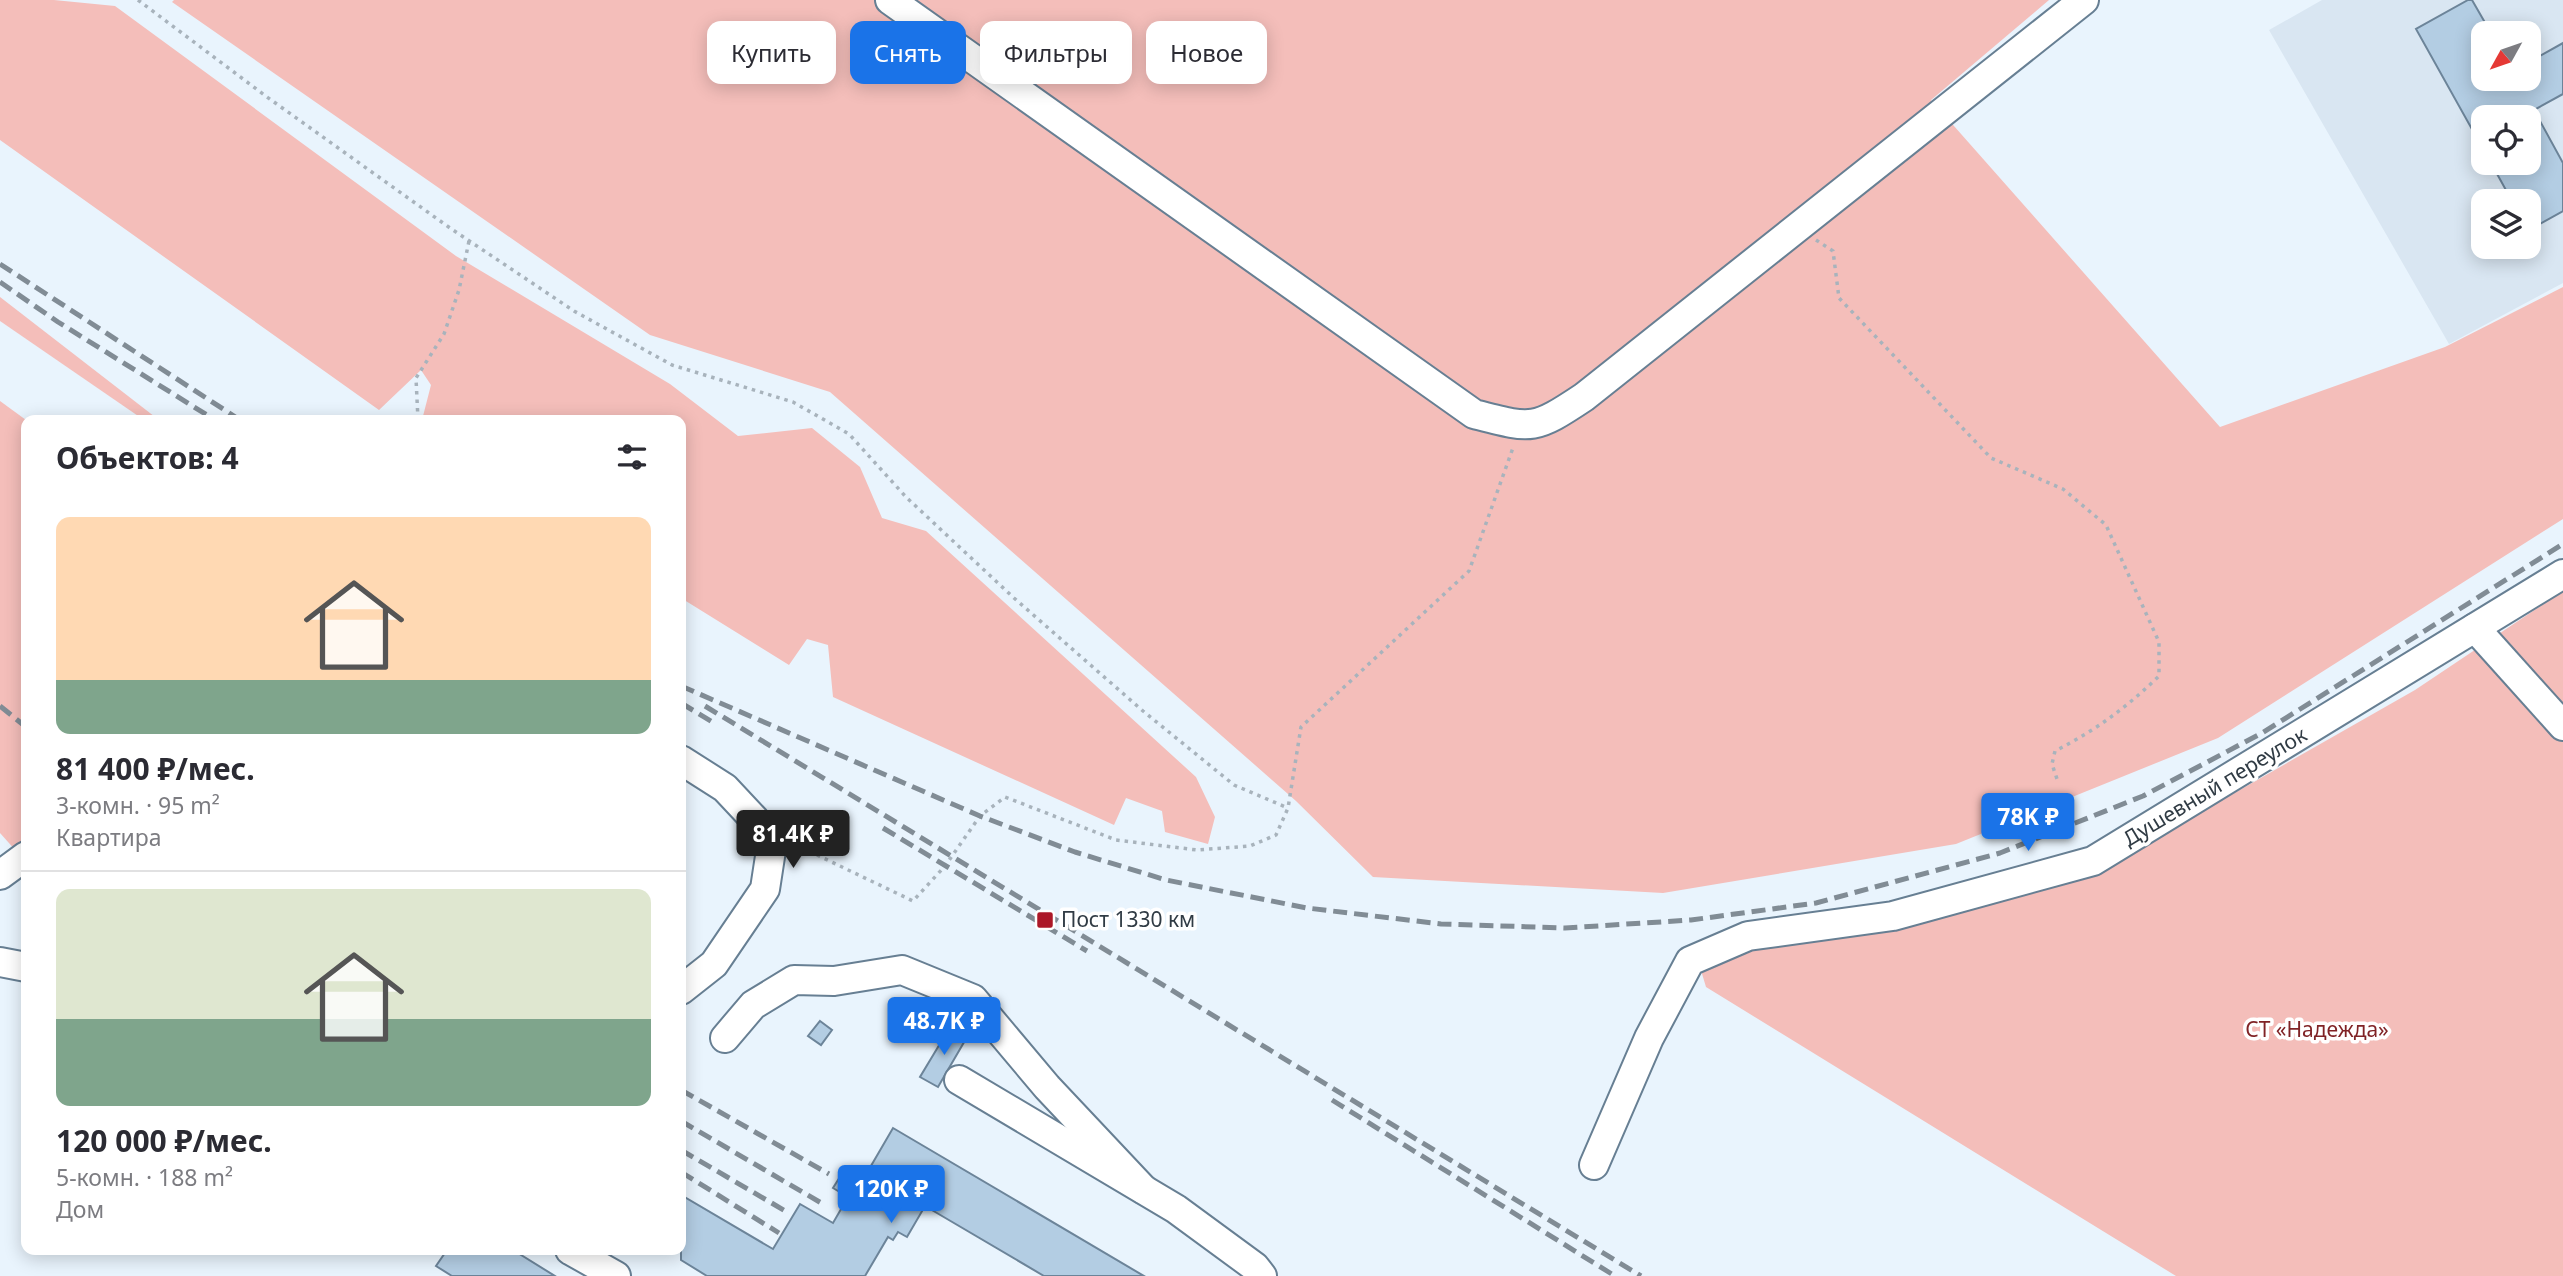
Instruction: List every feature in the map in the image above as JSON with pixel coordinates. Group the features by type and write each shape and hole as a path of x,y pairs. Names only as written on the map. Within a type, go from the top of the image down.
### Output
{"street":[{"path":"890,0 1474,414 1520,426 1548,421 1584,397 2084,0"},
{"name":"Душевный переулок","path":"1594,1165 1649,1038 1690,961 1748,936 1893,916 2093,861 2563,574"},
{"path":"2475,628 2563,726"},
{"path":"686,763 726,788 755,820 771,850 765,889 714,964 686,986"},
{"path":"0,875 21,860"},
{"path":"0,962 21,966"},
{"path":"725,1038 753,1005 794,980 834,981 902,970 973,999 1047,1087 1143,1189"},
{"path":"959,1080 1176,1209 1255,1267 1262,1276"},
{"path":"579,1255 616,1276"}],"path":[{"path":"141,1 267,97 469,241 574,311 672,365 793,402 849,434 906,497 1014,598 1143,711 1234,785 1288,808"},
{"path":"1796,228 1833,250 1839,298 1992,458 2063,489 2106,524 2160,642 2159,676 2126,708 2089,734 2055,751 2053,764 2057,779"},
{"path":"418,415 416,378 444,334 459,290 469,241"},
{"path":"771,850 789,842 913,901 945,866 980,816 1005,797 1116,840 1197,850 1250,846 1276,835 1288,808 1301,727 1469,571 1520,426"}],"shaded area":[{"path":"2322,0 2563,0 2563,283 2449,344 2269,30"}],"green space":[{"path":"0,0 54,0 115,6 456,256 670,384 738,436 812,428 860,467 882,518 926,531 1196,777 1215,817 1208,844 1165,832 1162,811 1126,798 1114,825 833,697 828,645 807,639 789,665 686,601 686,415 423,415 431,385 421,370 379,410 0,140"},
{"path":"2049,0 1931,100 2220,427 2445,347 2563,287 2563,519 2218,738 1956,844 1663,893 1373,877 1296,801 830,392 650,335 172,2"},
{"path":"0,297 153,415 137,415 0,321"},
{"path":"0,401 21,416 21,856 0,833"},
{"name":"СТ «Надежда»","path":"2563,591 2563,1276 2176,1276 1706,987 1697,957 2122,857 2415,690"}],"building":[{"path":"2472,0 2484,21 2471,21 2471,91 2541,91 2541,55 2563,43 2563,94 2541,106 2471,105 2471,128 2416,29"},
{"path":"2541,123 2563,163 2563,211 2541,223 2541,189 2505,189 2498,175 2541,175"},
{"path":"820,1021 832,1030 821,1045 808,1036"},
{"path":"950,1027 967,1037 938,1087 920,1077"},
{"path":"893,1128 1144,1276 1044,1276 925,1206 907,1237 898,1232 893,1240 888,1237 865,1276 707,1276 681,1260 681,1255 686,1255 686,1198 773,1249 800,1204 833,1223 848,1197 833,1188 843,1172 861,1183"},
{"path":"444,1255 521,1255 555,1276 452,1276 436,1266"}],"railway":[{"path":"0,264 232,415"},
{"path":"0,282 58,322 207,415"},
{"path":"686,688 980,816 1075,852 1166,880 1307,908 1441,924 1565,928 1691,920 1816,903 2000,853 2143,796 2262,733 2563,544"},
{"path":"0,706 21,723"},
{"path":"686,706 714,723"},
{"path":"705,706 1641,1276"},
{"path":"883,828 1087,951"},
{"path":"686,1093 829,1174"},
{"path":"1332,1100 1615,1276"},
{"path":"686,1124 823,1204"},
{"path":"686,1153 787,1212"},
{"path":"686,1175 779,1233"}],"place":[{"name":"Пост 1330 км","path":"1045,920"}]}
